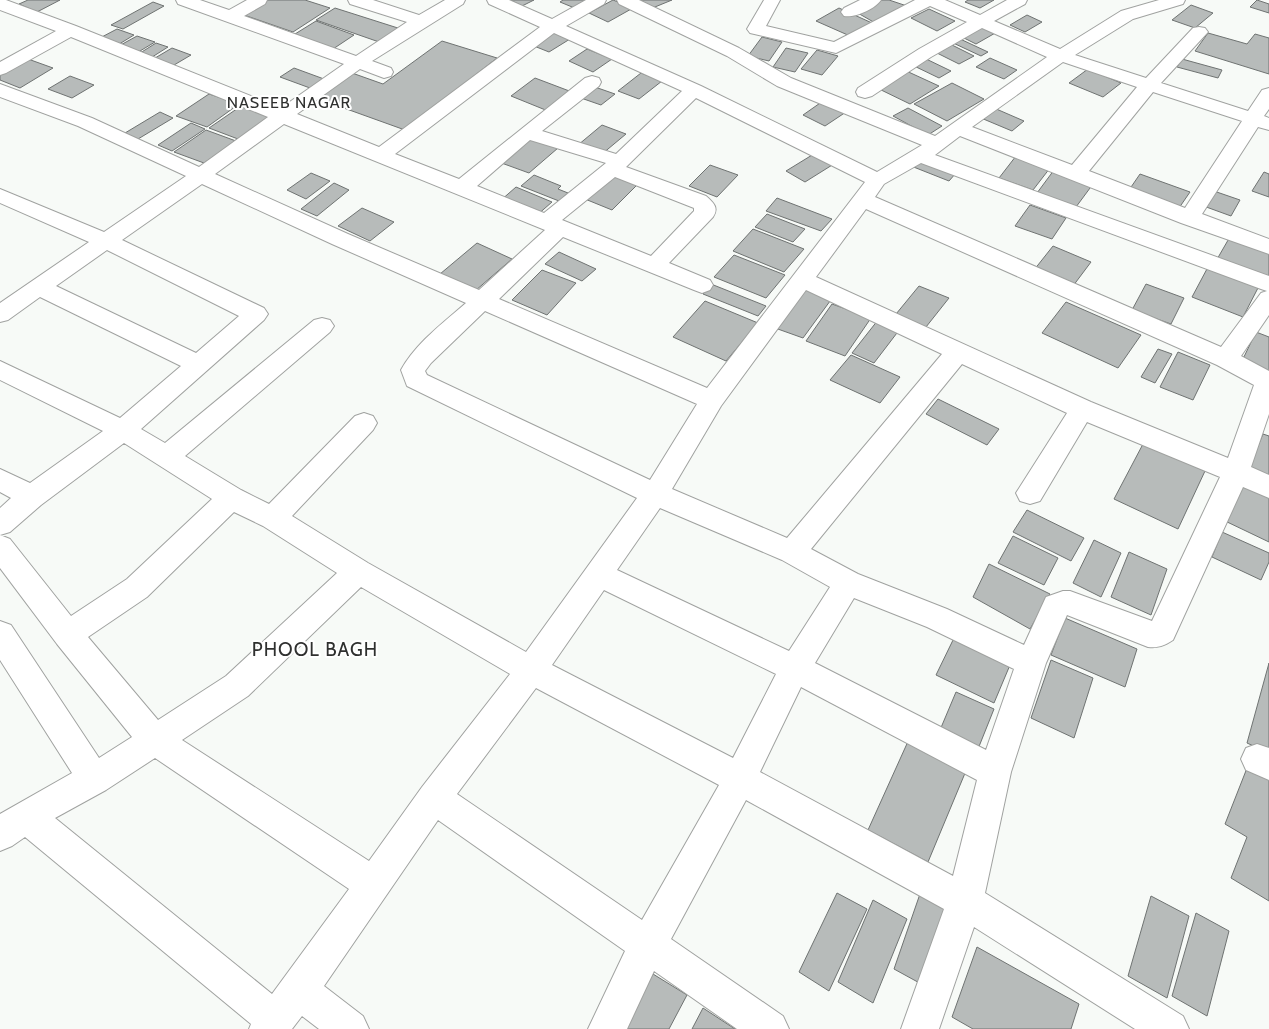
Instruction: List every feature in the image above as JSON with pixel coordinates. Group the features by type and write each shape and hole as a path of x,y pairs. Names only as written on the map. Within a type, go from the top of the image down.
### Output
{"street":[{"path":"184,0 384,72"},
{"path":"230,17 259,0"},
{"path":"356,0 420,21"},
{"path":"0,314 200,176 356,62 420,21 458,0"},
{"path":"495,0 694,90 877,180"},
{"path":"380,155 553,26 598,0"},
{"path":"625,0 733,52 784,82 929,150 1269,284"},
{"path":"733,52 756,30 772,0"},
{"path":"850,12 873,0"},
{"path":"756,30 836,48 930,0 1061,56 1261,122"},
{"path":"864,92 925,53 1020,0"},
{"path":"358,571 237,686 94,779 13,825 272,1024 299,990 434,798 531,670 655,494 712,400 877,180 929,150 1041,68 1127,15 1177,0"},
{"path":"0,4 70,30 702,285"},
{"path":"0,69 70,30"},
{"path":"1076,174 1150,84 1198,32"},
{"path":"462,188 527,132 592,82"},
{"path":"0,90 85,122 200,176 712,400"},
{"path":"694,90 553,225 483,301 422,357 413,370 416,380 655,494 792,552 848,583 937,618 1031,663"},
{"path":"1189,218 1261,122 1269,94"},
{"path":"958,129 1189,218 1269,246"},
{"path":"527,132 616,165 699,201 704,206 705,212 654,266"},
{"path":"0,194 106,241 256,314 123,430 30,497 0,524"},
{"path":"862,199 1226,359 1269,382 1236,472 1162,631 1156,635 1148,634 1070,603 1056,606 1031,663 995,772 965,901 920,1029"},
{"path":"801,279 1082,409 1269,487"},
{"path":"38,287 199,364"},
{"path":"1226,359 1269,298"},
{"path":"166,457 322,326"},
{"path":"792,552 958,352"},
{"path":"0,370 123,430 231,498 273,518 358,571 531,670 740,779 965,901 1170,1029"},
{"path":"1030,493 1082,409"},
{"path":"273,518 364,423"},
{"path":"0,479 30,497"},
{"path":"68,635 137,588 231,498"},
{"path":"0,546 68,635 155,740 373,884"},
{"path":"598,574 795,668 995,772"},
{"path":"607,1029 648,944 740,779 795,668 848,583"},
{"path":"0,634 94,779"},
{"path":"434,798 770,1029"},
{"path":"299,990 350,1029"}],"building":[{"path":"28,0 60,0 37,12 19,4"},
{"path":"263,0 305,0 330,8 293,32 241,14"},
{"path":"510,0 534,0 522,6"},
{"path":"563,0 593,0 577,9 560,2"},
{"path":"613,0 633,8 608,22 589,13"},
{"path":"631,0 672,0 650,9"},
{"path":"878,0 889,0 907,6 877,24 856,12"},
{"path":"968,0 994,0 980,8 965,2"},
{"path":"1257,0 1269,4 1269,13 1250,7"},
{"path":"153,2 164,6 123,29 111,25"},
{"path":"1191,5 1213,13 1195,28 1172,20"},
{"path":"335,8 401,29 382,43 316,20"},
{"path":"839,8 872,23 850,36 816,21"},
{"path":"929,9 955,21 937,31 911,18"},
{"path":"1027,15 1042,22 1025,32 1010,25"},
{"path":"316,21 354,35 333,49 295,34"},
{"path":"981,25 997,32 976,44 960,36"},
{"path":"117,29 134,35 116,46 98,39"},
{"path":"550,31 570,39 549,52 529,44"},
{"path":"1208,33 1247,44 1255,34 1269,38 1269,74 1195,51"},
{"path":"137,36 155,42 135,54 117,47"},
{"path":"762,37 782,42 769,61 748,56"},
{"path":"958,38 988,52 981,56 951,42"},
{"path":"442,41 497,58 405,130 316,98 352,73 383,84"},
{"path":"156,43 168,47 149,59 137,55"},
{"path":"948,43 974,56 959,64 935,52"},
{"path":"172,48 191,55 169,68 150,61"},
{"path":"786,48 808,53 795,72 773,67"},
{"path":"587,49 612,59 593,72 569,61"},
{"path":"817,50 838,56 822,75 801,69"},
{"path":"922,57 951,71 939,78 910,64"},
{"path":"990,58 1017,70 1004,79 976,67"},
{"path":"28,59 53,68 20,88 0,80 0,75"},
{"path":"1182,59 1222,70 1218,78 1177,67"},
{"path":"294,68 324,79 310,88 280,77"},
{"path":"902,69 939,86 910,104 875,87"},
{"path":"1088,69 1121,83 1103,97 1069,83"},
{"path":"641,73 662,81 639,99 618,91"},
{"path":"70,76 94,85 72,98 48,89"},
{"path":"535,78 572,92 548,111 511,96"},
{"path":"952,83 984,99 947,121 914,104"},
{"path":"592,86 615,94 601,105 578,97"},
{"path":"209,94 239,104 207,127 176,116"},
{"path":"823,101 846,112 825,126 803,115"},
{"path":"241,106 270,117 238,139 209,128"},
{"path":"908,108 942,126 928,135 893,116"},
{"path":"994,108 1024,121 1012,131 981,118"},
{"path":"160,112 173,118 138,139 125,133"},
{"path":"191,123 205,129 172,151 158,145"},
{"path":"602,125 626,134 602,154 578,145"},
{"path":"206,130 236,141 204,163 174,152"},
{"path":"526,136 558,148 529,173 496,161"},
{"path":"817,152 837,162 805,182 786,171"},
{"path":"1016,156 1050,168 1033,190 999,178"},
{"path":"919,158 956,173 949,181 911,166"},
{"path":"710,165 738,175 717,197 689,186"},
{"path":"1054,170 1093,184 1076,207 1037,193"},
{"path":"1264,172 1269,174 1269,197 1252,191"},
{"path":"311,173 330,181 306,199 287,190"},
{"path":"1140,174 1190,192 1179,208 1129,190"},
{"path":"534,175 561,186 558,189 568,193 559,201 521,186"},
{"path":"610,175 637,185 612,210 585,199"},
{"path":"334,183 349,190 317,216 301,209"},
{"path":"516,187 552,202 536,216 500,201"},
{"path":"1208,189 1240,200 1231,216 1198,204"},
{"path":"777,198 832,219 821,231 766,211"},
{"path":"1030,205 1066,218 1052,239 1015,226"},
{"path":"362,208 394,222 370,241 338,226"},
{"path":"767,214 805,229 793,242 755,227"},
{"path":"753,229 804,249 784,272 733,251"},
{"path":"1231,235 1269,249 1269,275 1267,279 1216,261"},
{"path":"477,243 512,259 475,291 440,274"},
{"path":"1053,246 1091,262 1073,286 1034,270"},
{"path":"559,252 596,269 582,281 545,264"},
{"path":"734,255 785,275 766,298 714,277"},
{"path":"1208,267 1259,286 1243,317 1192,297"},
{"path":"542,270 576,283 547,315 512,300"},
{"path":"711,284 766,306 758,316 703,294"},
{"path":"1146,284 1184,298 1171,324 1132,310"},
{"path":"919,286 949,298 926,327 896,314"},
{"path":"805,287 833,297 803,338 775,328"},
{"path":"705,301 758,323 726,361 673,337"},
{"path":"1066,302 1141,335 1118,368 1042,333"},
{"path":"832,304 871,318 845,356 806,341"},
{"path":"878,320 900,329 874,363 852,353"},
{"path":"1256,332 1269,337 1269,374 1241,363"},
{"path":"1158,349 1172,354 1155,383 1141,377"},
{"path":"1178,352 1210,365 1193,400 1160,387"},
{"path":"851,355 900,377 880,403 830,380"},
{"path":"938,399 999,429 987,445 926,414"},
{"path":"1263,434 1269,436 1269,479 1248,470"},
{"path":"1143,444 1205,471 1178,529 1114,499"},
{"path":"1240,485 1269,498 1269,542 1223,520"},
{"path":"1027,510 1084,538 1071,561 1013,532"},
{"path":"1222,532 1269,553 1269,562 1261,580 1212,557"},
{"path":"1013,536 1058,558 1044,585 998,563"},
{"path":"1094,540 1121,553 1101,597 1073,583"},
{"path":"1129,552 1167,569 1151,615 1111,597"},
{"path":"989,564 1050,594 1030,629 973,597"},
{"path":"1065,618 1137,649 1125,687 1051,655"},
{"path":"954,638 1010,665 994,703 936,675"},
{"path":"1051,660 1093,678 1074,738 1031,718"},
{"path":"1269,663 1269,753 1247,743"},
{"path":"956,692 994,709 978,749 940,730"},
{"path":"910,737 968,766 928,862 868,830"},
{"path":"1249,763 1269,774 1269,901 1231,878 1247,837 1225,824"},
{"path":"921,891 952,906 925,986 894,969"},
{"path":"837,893 867,909 829,991 799,972"},
{"path":"1151,896 1189,916 1167,998 1128,976"},
{"path":"873,900 907,919 873,1003 838,982"},
{"path":"1196,913 1229,931 1207,1016 1172,996"},
{"path":"977,947 1079,1004 1071,1029 973,1029 952,1017"},
{"path":"653,974 687,995 669,1029 623,1029"},
{"path":"703,1008 735,1029 692,1029"}],"district":[{"name":"NASEEB NAGAR","path":"289,102"},
{"name":"PHOOL BAGH","path":"315,649"}]}
